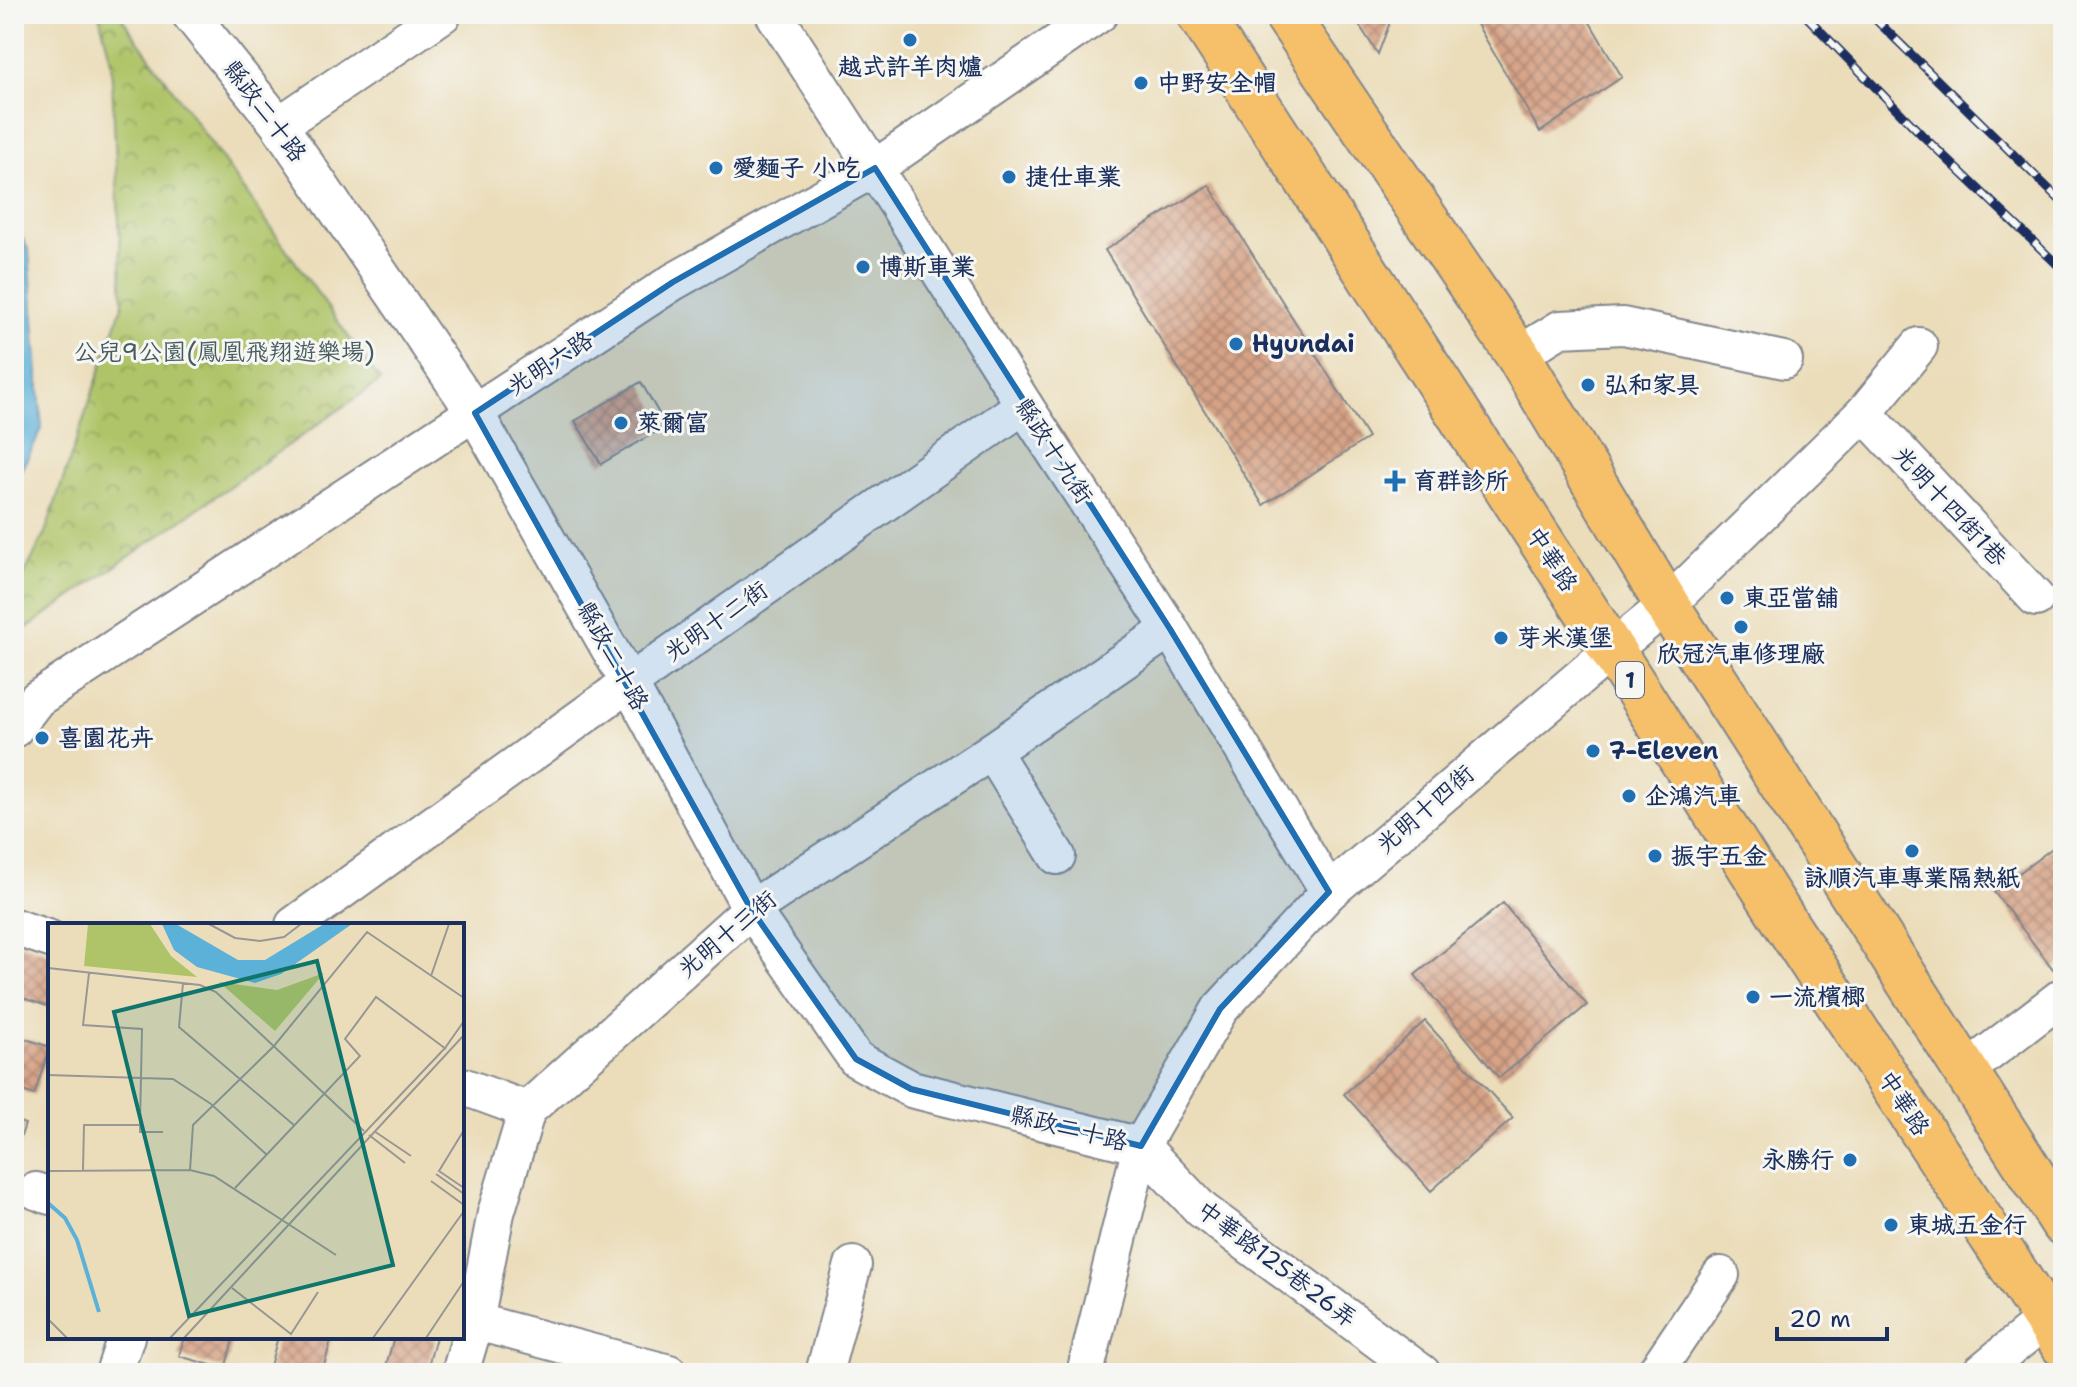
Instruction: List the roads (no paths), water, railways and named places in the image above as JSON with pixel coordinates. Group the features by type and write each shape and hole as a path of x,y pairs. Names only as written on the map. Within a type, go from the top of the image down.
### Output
{"main road":[{"name":"中華路","path":"1199,14 1781,916 2058,1323"},
{"path":"1286,14 1518,355 1667,605 2063,1223"}],"street":[{"name":"縣政二十路","path":"190,14 279,125 475,413 629,683 751,909 856,1059 911,1089 1141,1146"},
{"path":"279,125 443,14"},
{"name":"縣政十九街","path":"774,14 1170,629 1329,892"},
{"name":"光明六路","path":"14,729 37,699 673,282 875,168 1099,14"},
{"path":"1518,355 1560,329 1623,326 1784,360"},
{"name":"光明十四街","path":"1090,1370 1141,1146 1220,1009 1329,892 1667,605 1864,413 1919,346"},
{"name":"光明十二街","path":"297,923 629,683 1024,405"},
{"name":"光明十四街1巷","path":"1864,413 2036,598"},
{"name":"光明十三街","path":"527,1110 751,909 992,751 1170,629"},
{"path":"992,751 1057,856"},
{"path":"14,927 48,938"},
{"path":"1965,1071 2063,996"},
{"path":"460,1373 469,1320 496,1213 527,1110 464,1087"},
{"name":"中華路125巷26弄","path":"1141,1146 1202,1210 1422,1373"},
{"path":"824,1373 853,1265"},
{"path":"1655,1373 1721,1275"},
{"path":"469,1320 669,1373"},
{"path":"1980,1373 2058,1323"},
{"path":"114,1373 125,1339"}],"water":[{"path":"14,223 29,251 42,429 14,484"}],"railway":[{"path":"1804,14 1922,135 2063,270"},
{"path":"1870,14 2063,203"}],"place":[{"name":"越式許羊肉爐","path":"910,40"},
{"name":"中野安全帽","path":"1141,83"},
{"name":"愛麵子 小吃","path":"716,168"},
{"name":"捷仕車業","path":"1009,177"},
{"name":"博斯車業","path":"863,267"},
{"name":"Hyundai","path":"1236,344"},
{"name":"弘和家具","path":"1588,385"},
{"name":"萊爾富","path":"621,423"},
{"name":"育群診所","path":"1395,481"},
{"name":"東亞當舖","path":"1727,598"},
{"name":"欣冠汽車修理廠","path":"1741,627"},
{"name":"芽米漢堡","path":"1501,638"},
{"name":"喜園花卉","path":"42,738"},
{"name":"7-Eleven","path":"1593,751"},
{"name":"企鴻汽車","path":"1629,796"},
{"name":"詠順汽車專業隔熱紙","path":"1912,851"},
{"name":"振宇五金","path":"1655,856"},
{"name":"一流檳榔","path":"1753,997"},
{"name":"永勝行","path":"1850,1160"},
{"name":"東城五金行","path":"1891,1225"}],"park label":[{"name":"公兒9公園(鳳凰飛翔遊樂場)","path":"224,352"}]}
